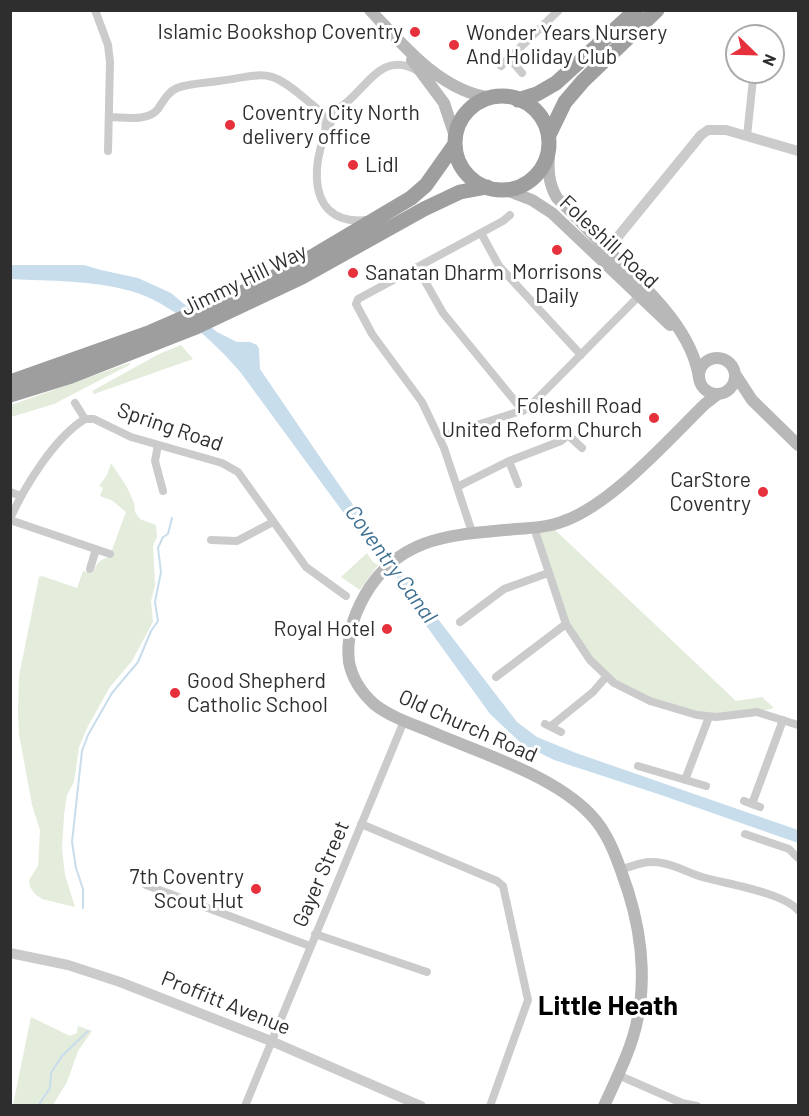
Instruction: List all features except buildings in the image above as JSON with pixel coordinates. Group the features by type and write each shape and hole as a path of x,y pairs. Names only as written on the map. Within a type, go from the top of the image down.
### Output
{"highway":[{"path":"518,100 537,94 556,83 636,10"},
{"path":"549,135 565,102 583,81 657,10"},
{"path":"504,96 528,105 539,114 549,135 549,152 541,169 522,187 506,190 487,187 465,171 457,156 455,140 460,123 469,110 484,100 492,98 504,96"},
{"name":"Jimmy Hill Way","path":"10,395 71,376 181,334 207,315 411,198 426,184 455,140"},
{"name":"Jimmy Hill Way","path":"10,382 90,355 167,325 207,315 302,277 424,208 460,192 487,187"}],"main road":[{"path":"370,10 393,35 448,83 466,92 492,98"},
{"path":"393,35 444,103 455,140"},
{"name":"Foleshill Road","path":"549,152 548,172 552,190 557,198 668,313 689,346 698,366 699,379"},
{"name":"Foleshill Road","path":"506,190 532,200 552,213 680,332"},
{"name":"Foleshill Road","path":"689,346 712,359"},
{"path":"691,417 697,400 701,368 712,359 723,359 729,362 752,400 798,445"},
{"path":"718,394 733,385 735,374"},
{"path":"699,379 704,389 752,400"},
{"name":"Old Church Road","path":"604,1106 630,1045 638,1019 642,975 638,926 621,870 602,828 593,816 573,799 536,777 404,721 375,704 355,681 350,667 348,652 351,629 363,598 393,562 418,546 443,537 471,532 534,528 564,522 602,500 619,487 718,394"}],"street":[{"path":"95,10 108,45 108,151"},
{"path":"501,66 559,10"},
{"path":"510,59 522,73"},
{"path":"325,132 342,106 378,71 389,65 410,66 423,75"},
{"path":"109,117 151,115 157,111 170,92 182,86 258,74 272,76 284,81 322,112 326,122 316,177 322,199 334,213 345,218 357,221 384,215"},
{"path":"747,136 752,84"},
{"path":"322,112 328,113 342,106"},
{"path":"607,250 700,135 708,130 716,129 747,136 798,151"},
{"path":"471,532 439,437 423,402 372,334 356,302 510,215"},
{"path":"481,233 499,266 581,355"},
{"path":"417,267 443,313 523,411"},
{"path":"439,437 530,407 639,296"},
{"name":"Spring Road","path":"75,403 85,419 94,419 131,437 233,468 306,567 346,596"},
{"path":"85,419 71,430 48,455 21,496 10,520 110,554"},
{"path":"457,487 509,461 561,441 568,435 582,448"},
{"path":"158,445 155,461 163,491"},
{"path":"509,461 518,484"},
{"path":"10,492 21,496"},
{"path":"211,540 237,541 273,522"},
{"path":"534,528 566,624 584,652 606,677 623,689 687,713 709,717 757,712 798,725"},
{"path":"90,569 96,549"},
{"path":"460,622 504,588 548,573"},
{"path":"496,676 566,624"},
{"path":"561,732 548,725 593,692 606,677"},
{"path":"685,780 709,717"},
{"path":"752,804 783,720"},
{"name":"Gayer Street","path":"245,1106 404,721"},
{"path":"638,765 706,786"},
{"path":"361,824 497,880 503,886 528,1000 490,1106"},
{"path":"745,834 789,849 798,858"},
{"path":"621,870 642,862 662,863 797,905"},
{"path":"146,885 310,946"},
{"path":"315,934 427,972"},
{"name":"Proffitt Avenue","path":"10,953 94,973 271,1041 421,1106"},
{"path":"618,1075 682,1104 697,1106"}],"green space":[{"path":"181,345 193,359 94,394 92,391 159,354"},
{"path":"131,364 54,404 11,417 11,405"},
{"path":"111,463 127,487 135,512 140,519 156,525 157,537 153,546 155,585 151,601 153,622 132,661 110,687 79,747 74,782 67,795 62,849 65,875 75,907 42,899 30,887 29,880 38,866 40,830 32,805 19,734 19,676 39,577 77,588 83,571 93,573 100,561 109,558 126,512 113,501 100,496 103,488 99,486 107,475"},
{"path":"553,528 736,701 762,697 774,708 716,715 670,707 614,682 598,666 567,623 536,530"},
{"path":"367,553 378,565 360,590 341,577"},
{"path":"31,1017 70,1036 77,1033 78,1026 92,1031 78,1051 67,1082 53,1105 13,1105"}],"water":[{"name":"Coventry Canal","path":"11,265 84,265 138,278 171,293 217,332 237,342 250,342 257,345 260,369 324,463 379,542 517,722 537,737 576,753 798,830 798,843 554,760 522,744 490,714 407,599 396,575 384,558 373,553 241,373 205,336 177,314 146,296 101,285 11,279"}],"waterway":[{"path":"83,908 83,889 76,868 72,842 82,751 88,735 112,693 138,662 151,631 158,621 155,602 161,572 158,548 163,537 168,534 172,518"},
{"path":"38,1106 50,1088 51,1073 62,1056 88,1031"}],"place":[{"name":"Islamic Bookshop Coventry","path":"415,32"},
{"name":"Wonder Years Nursery And Holiday Club","path":"454,45"},
{"name":"Coventry City North delivery office","path":"230,125"},
{"name":"Lidl","path":"353,165"},
{"name":"Morrisons Daily","path":"557,250"},
{"name":"Sanatan Dharm","path":"353,273"},
{"name":"Foleshill Road United Reform Church","path":"654,418"},
{"name":"CarStore Coventry","path":"763,492"},
{"name":"Royal Hotel","path":"387,629"},
{"name":"Good Shepherd Catholic School","path":"175,693"},
{"name":"7th Coventry Scout Hut","path":"256,889"}],"district":[{"name":"Little Heath","path":"608,1006"}]}
